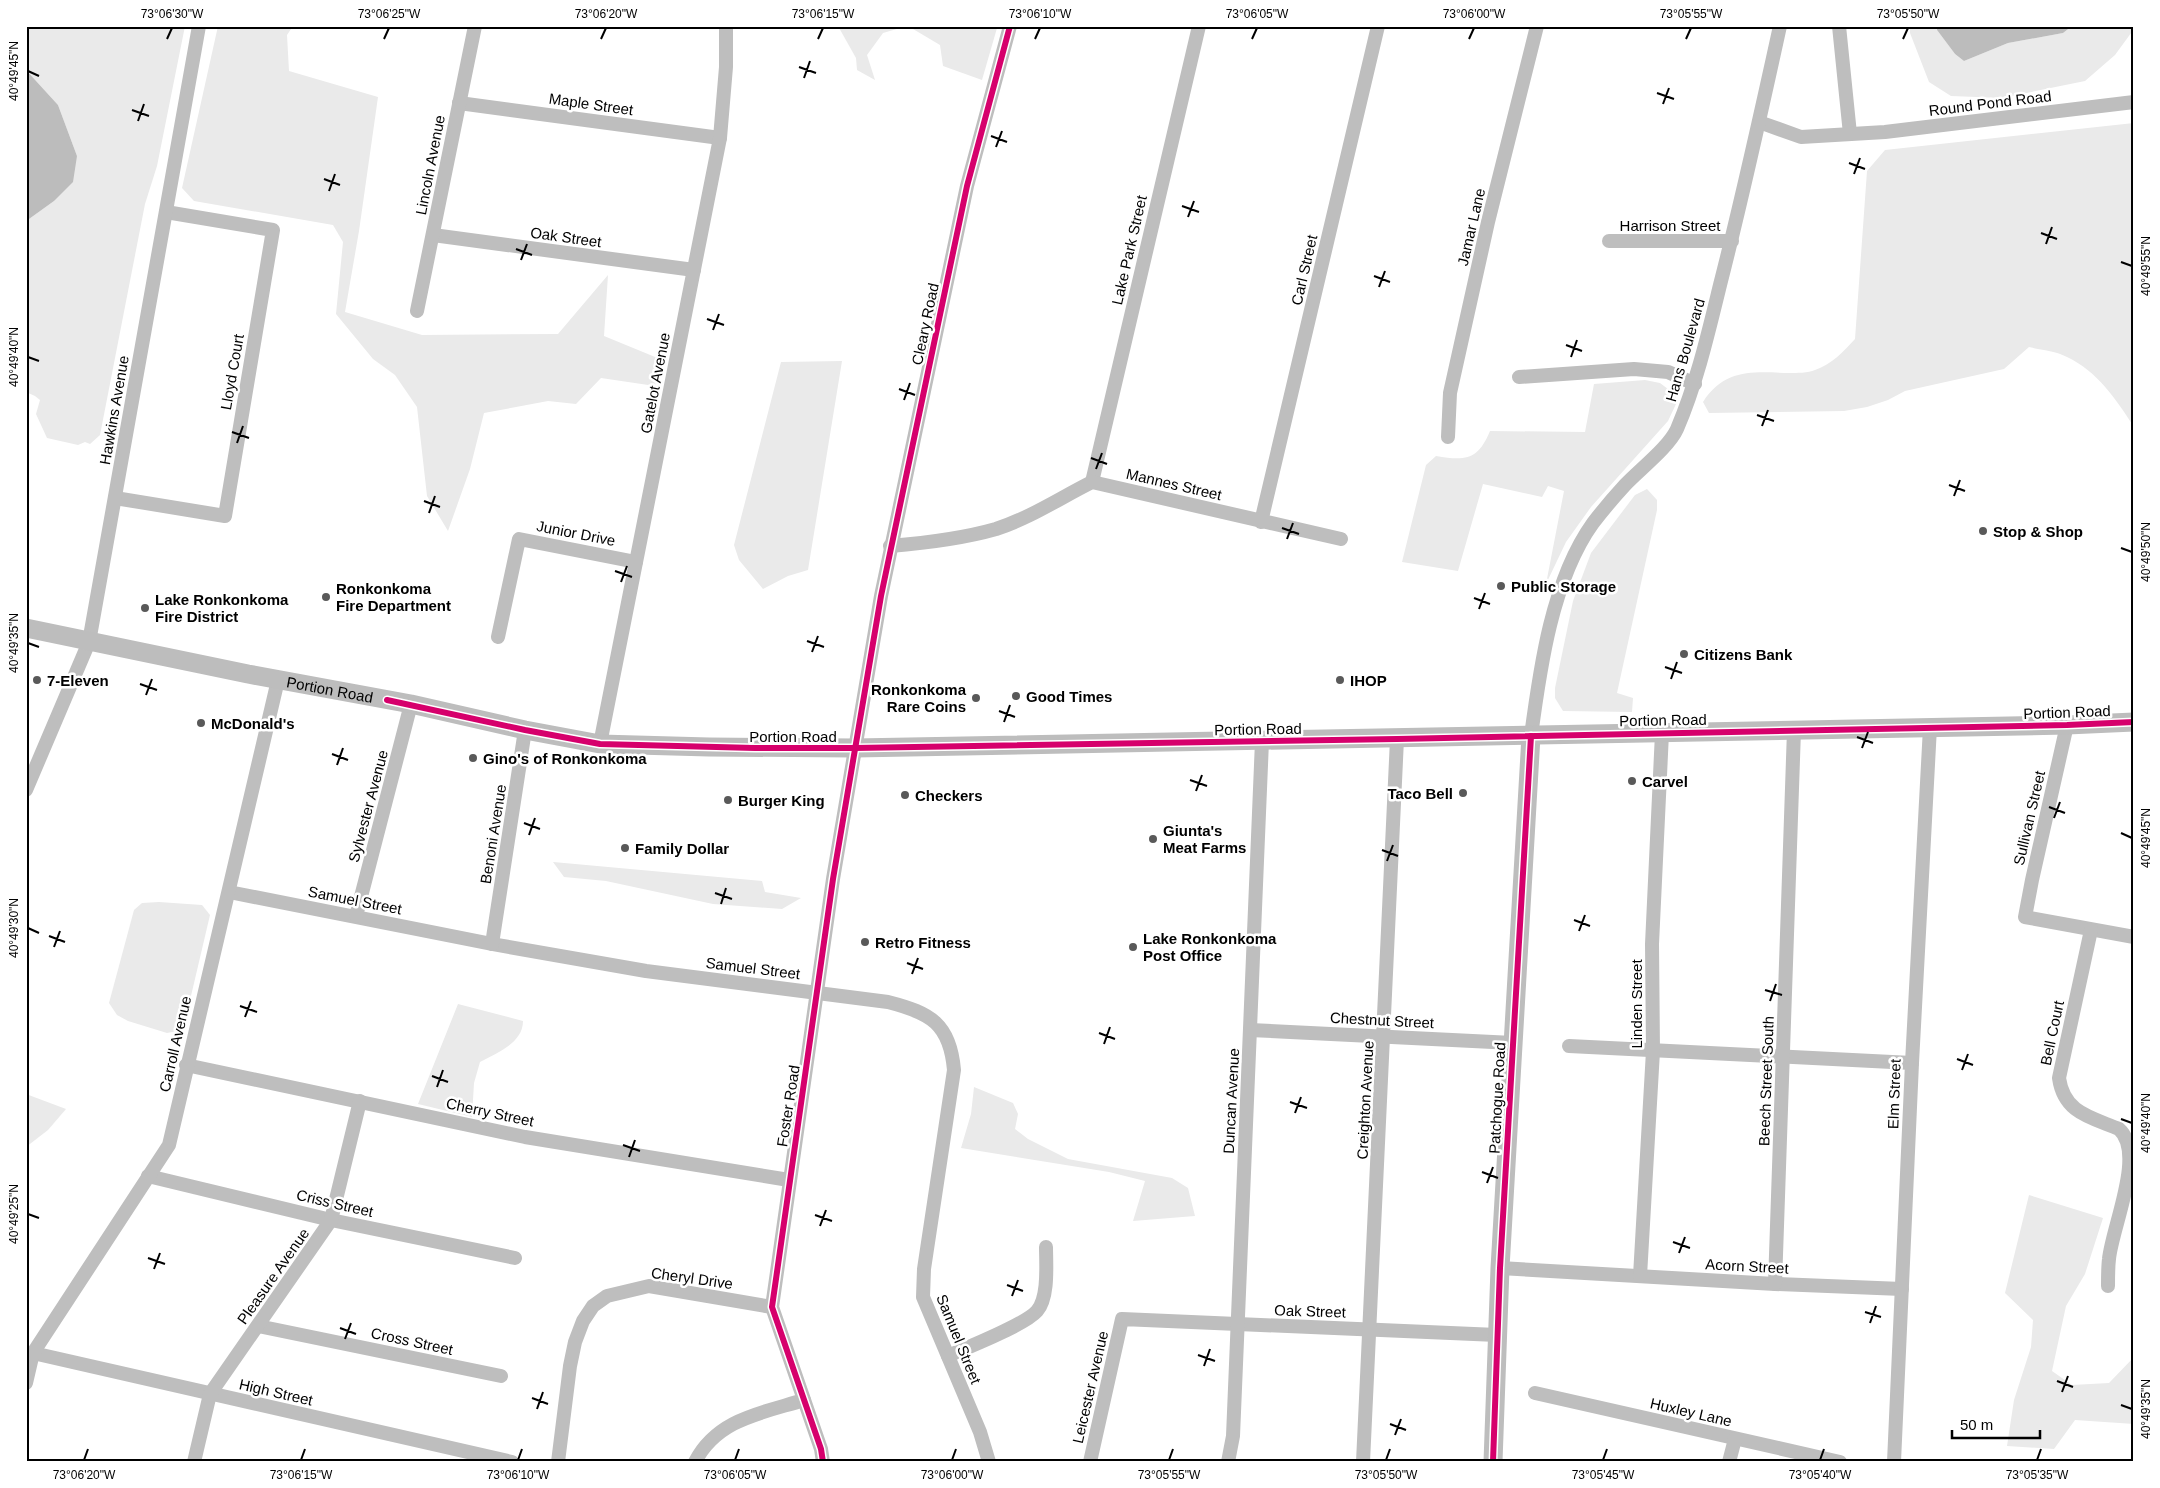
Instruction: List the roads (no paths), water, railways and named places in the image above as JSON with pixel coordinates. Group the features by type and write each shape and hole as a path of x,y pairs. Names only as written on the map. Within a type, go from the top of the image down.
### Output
{"main road":[{"name":"Portion Road","path":"26,628 278,680 412,704 525,730 600,744 854,748 1396,740 1662,732 2067,725 2134,722"},
{"name":"Patchogue Road","path":"1493,1462 1500,1268 1531,736"}],"street":[{"name":"Hawkins Avenue","path":"26,790 88,642 199,26"},
{"name":"Lincoln Avenue","path":"417,310 475,26"},
{"name":"Gatelot Avenue","path":"600,744 720,138 726,67 726,26"},
{"name":"Cleary Road","path":"854,748 890,546 967,186 1010,26"},
{"name":"Lake Park Street","path":"1092,482 1198,26"},
{"name":"Carl Street","path":"1261,522 1378,26"},
{"name":"Jamar Lane","path":"1448,437 1450,393 1488,222 1537,26"},
{"name":"Hans Boulevard","path":"1531,736 1541,666 1553,614 1573,559 1592,524 1625,485 1676,432 1695,384 1732,242 1780,26"},
{"path":"1839,26 1850,134"},
{"name":"Round Pond Road","path":"1760,122 1801,137 1885,132 2134,102"},
{"name":"Maple Street","path":"459,103 720,138"},
{"name":"Lloyd Court","path":"115,498 225,516 273,230 166,212"},
{"name":"Oak Street","path":"433,235 694,270"},
{"name":"Harrison Street","path":"1609,241 1732,242"},
{"path":"1519,377 1634,369 1668,372 1695,384"},
{"path":"890,546 940,542 996,528 1034,513 1092,482"},
{"name":"Mannes Street","path":"1092,482 1341,539"},
{"name":"Junior Drive","path":"498,637 520,539 636,562"},
{"name":"Carroll Avenue","path":"26,1383 33,1354 169,1145 186,1065 229,892 278,680"},
{"name":"Sylvester Avenue","path":"356,916 412,704"},
{"name":"Sullivan Street","path":"2067,725 2032,880 2026,917 2091,930"},
{"name":"Elm Street","path":"1894,1462 1912,1063 1930,727"},
{"name":"Benoni Avenue","path":"492,944 525,730"},
{"name":"Beech Street South","path":"1775,1284 1794,730"},
{"name":"Linden Street","path":"1640,1276 1653,1051 1652,944 1662,732"},
{"name":"Creighton Avenue","path":"1363,1462 1384,1036 1396,740"},
{"name":"Duncan Avenue","path":"1228,1462 1234,1436 1262,741"},
{"name":"Foster Road","path":"823,1462 821,1449 772,1307 833,879 854,748"},
{"name":"Samuel Street","path":"229,892 492,944 646,971 818,992 908,1007 935,1022 943,1029 947,1038 953,1060 953,1086 924,1269 923,1297 982,1438 990,1462"},
{"path":"2091,930 2134,936"},
{"name":"Bell Court","path":"2091,930 2059,1078 2065,1100 2073,1108 2119,1129 2123,1133 2129,1147 2130,1162 2109,1258 2108,1286"},
{"name":"Chestnut Street","path":"1250,1030 1513,1043"},
{"path":"1570,1046 1912,1063"},
{"name":"Cherry Street","path":"186,1065 525,1137 789,1180"},
{"name":"Pleasure Avenue","path":"194,1462 210,1394 223,1378 331,1220 360,1101"},
{"name":"Criss Street","path":"148,1176 331,1220 515,1258"},
{"path":"948,1356 1025,1320 1038,1310 1044,1295 1047,1278 1046,1247"},
{"name":"Acorn Street","path":"1500,1268 1775,1284 1902,1289"},
{"name":"Cheryl Drive","path":"558,1462 570,1366 575,1342 583,1321 593,1306 608,1296 649,1286 772,1307"},
{"name":"Oak Street","path":"1122,1319 1497,1335"},
{"name":"Leicester Avenue","path":"1090,1462 1122,1319"},
{"name":"Cross Street","path":"258,1326 501,1376"},
{"name":"High Street","path":"33,1354 512,1462"},
{"name":"Huxley Lane","path":"1535,1393 1840,1462"},
{"path":"695,1462 710,1438 725,1427 748,1417 804,1400"},
{"path":"1729,1462 1735,1439"}],"place":[{"name":"Stop & Shop","path":"1983,531"},
{"name":"Public Storage","path":"1501,586"},
{"name":"Ronkonkoma Fire Department","path":"326,597"},
{"name":"Lake Ronkonkoma Fire District","path":"145,608"},
{"name":"Citizens Bank","path":"1684,654"},
{"name":"7-Eleven","path":"37,680"},
{"name":"IHOP","path":"1340,680"},
{"name":"Good Times","path":"1016,696"},
{"name":"Ronkonkoma Rare Coins","path":"976,698"},
{"name":"McDonald's","path":"201,723"},
{"name":"Gino's of Ronkonkoma","path":"473,758"},
{"name":"Carvel","path":"1632,781"},
{"name":"Taco Bell","path":"1463,793"},
{"name":"Checkers","path":"905,795"},
{"name":"Burger King","path":"728,800"},
{"name":"Giunta's Meat Farms","path":"1153,839"},
{"name":"Family Dollar","path":"625,848"},
{"name":"Retro Fitness","path":"865,942"},
{"name":"Lake Ronkonkoma Post Office","path":"1133,947"}]}
